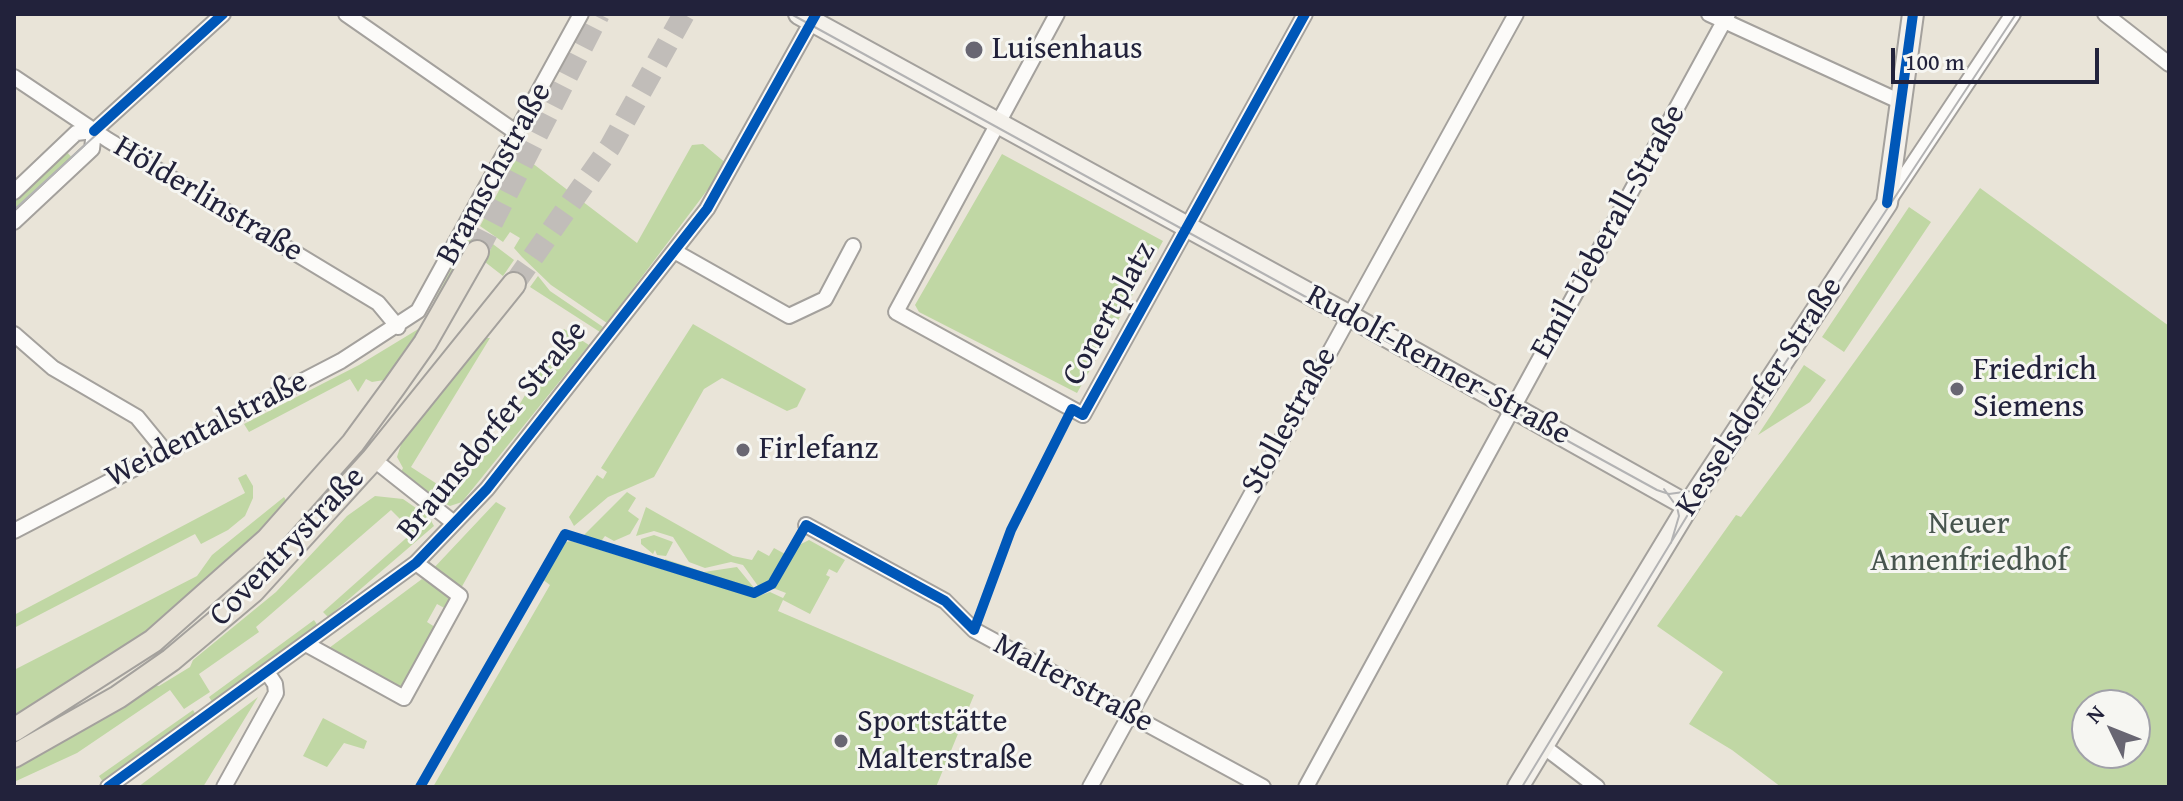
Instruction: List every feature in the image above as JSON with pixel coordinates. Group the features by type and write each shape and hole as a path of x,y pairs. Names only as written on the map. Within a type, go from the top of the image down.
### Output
{"main road":[{"name":"Coventrystraße","path":"14,730 103,676 196,607 278,529 353,443 425,343 477,252"},
{"name":"Coventrystraße","path":"14,756 118,697 214,626 287,557 373,459 514,284"},
{"path":"353,443 373,459"}],"street":[{"path":"14,192 76,133 94,131 223,14"},
{"path":"346,14 517,133"},
{"name":"Bramschstraße","path":"398,327 426,301 581,14"},
{"path":"809,16 999,123 1057,14"},
{"path":"1188,227 1305,14"},
{"name":"Stollestraße","path":"1090,787 1516,14"},
{"path":"1709,14 1726,18 1901,102"},
{"path":"1887,203 1913,14"},
{"name":"Kesselsdorfer Straße","path":"1518,787 1688,506 2013,14"},
{"path":"2105,14 2169,64"},
{"name":"Braunsdorfer Straße","path":"108,787 416,563 487,489 674,251 720,187 809,16"},
{"name":"Emil-Ueberall-Straße","path":"1306,787 1726,18"},
{"name":"Hölderlinstraße","path":"14,77 94,131 378,303 398,327"},
{"name":"Conertplatz","path":"999,123 1188,227 1083,415 896,312 999,123"},
{"path":"14,222 92,149 94,131"},
{"name":"Rudolf-Renner-Straße","path":"1188,227 1688,506"},
{"path":"674,251 789,316 825,299 853,246"},
{"name":"Weidentalstraße","path":"14,531 164,450 271,398 398,327"},
{"path":"14,334 53,368 137,417 164,450"},
{"name":"Braunsdorfer Straße","path":"373,459 454,523"},
{"name":"Malterstraße","path":"806,525 945,601 974,630 1263,787"},
{"name":"Braunsdorfer Straße","path":"306,644 404,698 460,596 416,563"},
{"path":"224,787 276,693 275,684 267,672"},
{"path":"1543,746 1597,787"}],"green space":[{"path":"703,144 727,164 607,323 551,285 522,257 514,248 520,238 510,232 503,242 480,226 519,153 637,243 692,145"},
{"path":"66,151 74,160 14,215 14,199"},
{"path":"1002,154 1163,241 1077,393 919,312 915,305"},
{"name":"Neuer Annenfriedhof","path":"1980,188 2169,326 2169,787 1781,787 1732,750 1689,724 1723,672 1657,626 1736,515 1741,517"},
{"path":"1909,207 1931,222 1844,352 1822,337"},
{"path":"473,229 514,260 503,276 485,262 492,246 480,244 434,301"},
{"path":"538,276 550,291 603,327 600,332 530,287"},
{"path":"693,324 806,389 797,407 787,411 722,378 704,389 654,477 608,497 574,526 569,517 597,475 603,479 607,472 601,468"},
{"path":"420,328 384,380 372,382 366,379 358,392 350,379 249,432 244,424 359,365"},
{"path":"564,329 589,345 462,502 450,506 436,499 441,493 435,489 431,495 401,472 403,468 397,457 403,438 486,338 490,338 411,467 454,495 490,436 498,441"},
{"path":"1804,365 1826,380 1810,402 1758,435"},
{"path":"246,474 253,486 253,498 245,516 228,530 201,544 195,534 14,628 14,615 245,493 238,478"},
{"path":"627,492 636,498 628,511 639,519 630,534 614,541 605,536 599,544 580,539"},
{"path":"375,496 403,499 429,517 434,526 328,617 323,612 413,532 391,510 256,627 259,632 199,674 210,692 184,709 170,690 77,753 14,782 14,768 70,738 153,685 159,686 190,667 193,660 276,592 347,516"},
{"path":"284,497 287,502 270,524 155,626 14,719 14,670 197,576 212,555"},
{"path":"496,502 506,508 460,590 431,571"},
{"path":"646,507 733,556 752,560 758,550 769,556 774,548 785,554 770,581 758,586 743,565 731,562 705,568 689,562 673,537 654,531 636,536"},
{"path":"654,535 673,542 666,556 657,555 655,550 653,554 641,544 641,539"},
{"path":"809,540 845,560 837,573 829,569 826,575 830,577 810,614 783,600 778,611 974,695 936,787 433,787 550,585 542,579 561,543 571,541 746,595 755,597 770,592 783,598 786,593 773,588 797,546"},
{"path":"665,559 704,572 737,567 755,589 664,564"},
{"path":"422,579 455,598 448,610 437,604 427,622 438,629 402,694 325,651"},
{"path":"314,620 318,626 213,703 209,697"},
{"path":"258,697 203,787 138,787"},
{"path":"193,710 196,715 103,782 99,776"},
{"path":"323,718 367,741 364,749 344,743 327,767 303,756"}],"tunnel":[{"path":"477,252 599,14"},
{"path":"514,284 610,147 684,14"}],"tram line":[{"path":"14,210 228,14"},
{"path":"791,14 1657,490 1669,494 1691,491 1718,466"},
{"path":"1522,787 1723,457 2016,14"},
{"path":"1664,489 1677,507 1679,516 1671,543"}],"cycle path":[{"path":"94,131 223,14"},
{"path":"108,787 416,563 487,489 707,209 816,14"},
{"path":"420,787 565,534 754,593 772,584 806,525 945,601 974,630 1011,530 1072,409 1083,415 1305,14"},
{"path":"1887,203 1913,14"}],"place":[{"name":"Luisenhaus","path":"974,50"},
{"name":"Friedrich Siemens","path":"1957,389"},
{"name":"Firlefanz","path":"743,450"},
{"name":"Sportstätte Malterstraße","path":"841,741"}]}
